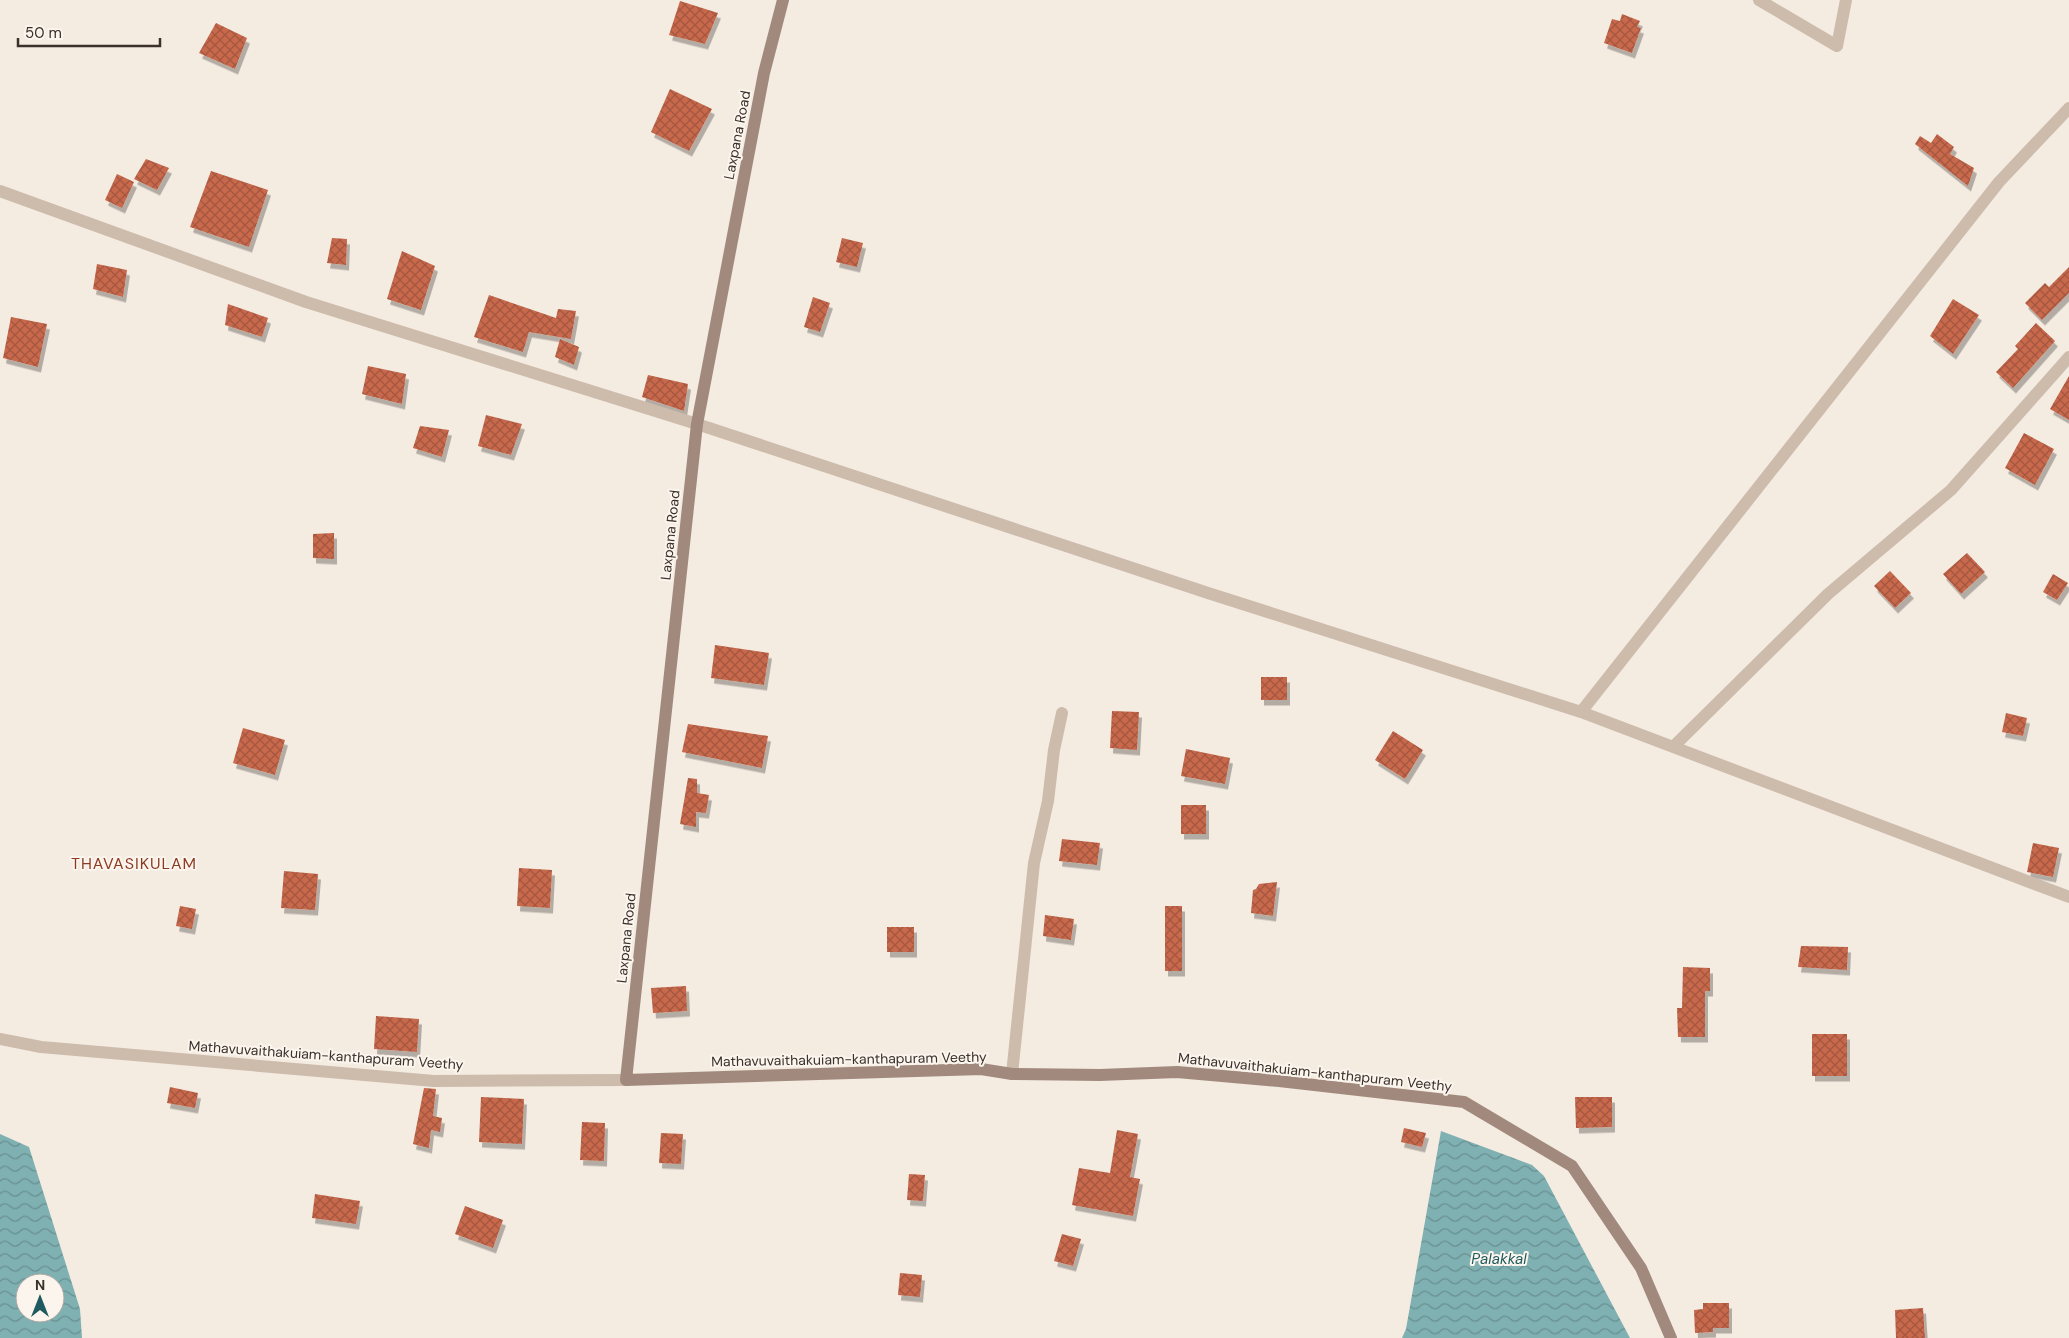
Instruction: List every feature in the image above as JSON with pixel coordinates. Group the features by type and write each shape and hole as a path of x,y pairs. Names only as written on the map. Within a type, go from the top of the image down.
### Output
{"street":[{"name":"Laxpana Road","path":"626,1080 697,424 764,73 783,0"},
{"path":"1758,0 1837,46 1846,0"},
{"path":"1581,712 1999,182 2069,108"},
{"path":"0,191 306,302 697,424 1208,593 1581,712 2069,897"},
{"path":"1674,748 1828,594 1951,490 2069,357"},
{"path":"1012,1074 1034,863 1048,801 1054,750 1062,713"},
{"name":"Mathavuvaithakuiam-kanthapuram Veethy","path":"0,1039 41,1048 434,1081 626,1080 981,1069 1012,1074 1100,1075 1178,1072 1279,1081 1464,1102 1572,1166 1640,1268 1671,1338"}],"water":[{"name":"Palakkal","path":"1441,1131 1532,1165 1544,1176 1630,1338 1402,1338 1406,1329"},
{"path":"0,1134 29,1147 80,1309 82,1338 0,1338"}],"building":[{"path":"680,1 718,13 705,44 669,35"},
{"path":"1622,14 1640,21 1637,27 1641,28 1632,53 1604,43 1612,19 1620,21"},
{"path":"216,23 247,38 235,69 199,53"},
{"path":"670,89 712,109 689,151 651,132"},
{"path":"1937,134 1954,147 1950,154 1974,168 1968,186 1915,144 1920,136 1931,143"},
{"path":"146,159 169,168 157,190 134,179"},
{"path":"211,171 268,190 249,247 190,227"},
{"path":"117,174 134,182 122,208 105,200"},
{"path":"332,238 347,239 346,265 327,263"},
{"path":"842,238 863,243 857,267 836,262"},
{"path":"402,251 435,266 421,310 387,299"},
{"path":"97,264 127,270 123,297 93,289"},
{"path":"2069,267 2069,293 2042,320 2025,303 2045,283 2049,287"},
{"path":"489,295 556,318 558,309 576,311 571,339 529,332 523,352 474,337"},
{"path":"813,297 830,303 820,332 804,327"},
{"path":"1953,299 1979,315 1953,354 1930,336"},
{"path":"228,304 268,318 262,337 225,325"},
{"path":"11,317 47,324 38,367 3,358"},
{"path":"2036,323 2055,341 2013,388 1996,372 2018,349 2015,346"},
{"path":"560,339 579,347 574,365 555,357"},
{"path":"368,366 406,374 402,404 362,394"},
{"path":"648,375 688,384 684,411 642,397"},
{"path":"2069,376 2069,420 2050,409"},
{"path":"486,415 522,424 511,455 478,446"},
{"path":"420,426 449,430 442,457 413,448"},
{"path":"2024,433 2054,449 2035,485 2005,468"},
{"path":"334,533 334,559 313,558 313,534"},
{"path":"1967,553 1985,572 1961,594 1943,574"},
{"path":"1890,571 1911,593 1895,608 1874,586"},
{"path":"2053,574 2068,583 2057,600 2043,592"},
{"path":"715,645 769,653 764,685 711,678"},
{"path":"1261,677 1287,677 1287,700 1261,700"},
{"path":"1112,711 1139,712 1137,750 1110,748"},
{"path":"2006,713 2027,718 2023,736 2002,732"},
{"path":"688,724 768,736 762,768 682,752"},
{"path":"243,728 285,740 275,775 233,763"},
{"path":"1393,731 1423,750 1405,779 1375,760"},
{"path":"1186,749 1230,758 1225,784 1181,776"},
{"path":"688,778 697,779 697,793 709,795 706,813 696,812 696,827 680,824"},
{"path":"1181,805 1206,805 1206,834 1181,834"},
{"path":"1062,839 1100,843 1097,865 1059,861"},
{"path":"2033,843 2059,848 2053,877 2027,872"},
{"path":"519,868 552,870 550,908 517,906"},
{"path":"284,871 318,874 315,910 281,908"},
{"path":"1277,882 1273,916 1251,913 1253,890 1259,884"},
{"path":"180,906 196,909 192,929 176,926"},
{"path":"1165,906 1182,906 1182,971 1165,971"},
{"path":"1045,915 1074,919 1071,940 1043,936"},
{"path":"887,927 914,927 914,952 887,952"},
{"path":"1801,946 1848,947 1847,970 1798,967"},
{"path":"1683,967 1710,968 1710,991 1705,991 1705,1037 1678,1037 1677,1008 1682,1008"},
{"path":"686,986 687,1011 653,1013 651,988"},
{"path":"376,1016 419,1019 417,1052 374,1049"},
{"path":"1812,1034 1847,1034 1847,1076 1812,1076"},
{"path":"170,1087 198,1093 195,1108 167,1103"},
{"path":"424,1088 436,1089 433,1116 442,1118 440,1132 431,1130 429,1148 413,1144"},
{"path":"481,1097 524,1099 522,1144 479,1142"},
{"path":"1575,1097 1612,1097 1612,1127 1576,1128"},
{"path":"582,1122 605,1123 604,1161 580,1160"},
{"path":"1404,1128 1426,1133 1422,1147 1401,1142"},
{"path":"1117,1130 1138,1134 1130,1177 1140,1179 1133,1216 1072,1205 1079,1168 1110,1173"},
{"path":"661,1133 683,1134 681,1164 659,1163"},
{"path":"909,1174 925,1175 923,1201 907,1200"},
{"path":"315,1194 360,1201 356,1224 312,1218"},
{"path":"465,1206 503,1220 493,1248 455,1234"},
{"path":"1062,1234 1081,1239 1073,1266 1054,1261"},
{"path":"900,1273 922,1275 920,1297 898,1295"},
{"path":"1703,1303 1729,1303 1729,1328 1713,1328 1713,1332 1695,1333 1694,1310 1703,1309"},
{"path":"1923,1308 1925,1338 1896,1338 1895,1310"}],"district":[{"name":"THAVASIKULAM","path":"134,863"}]}
